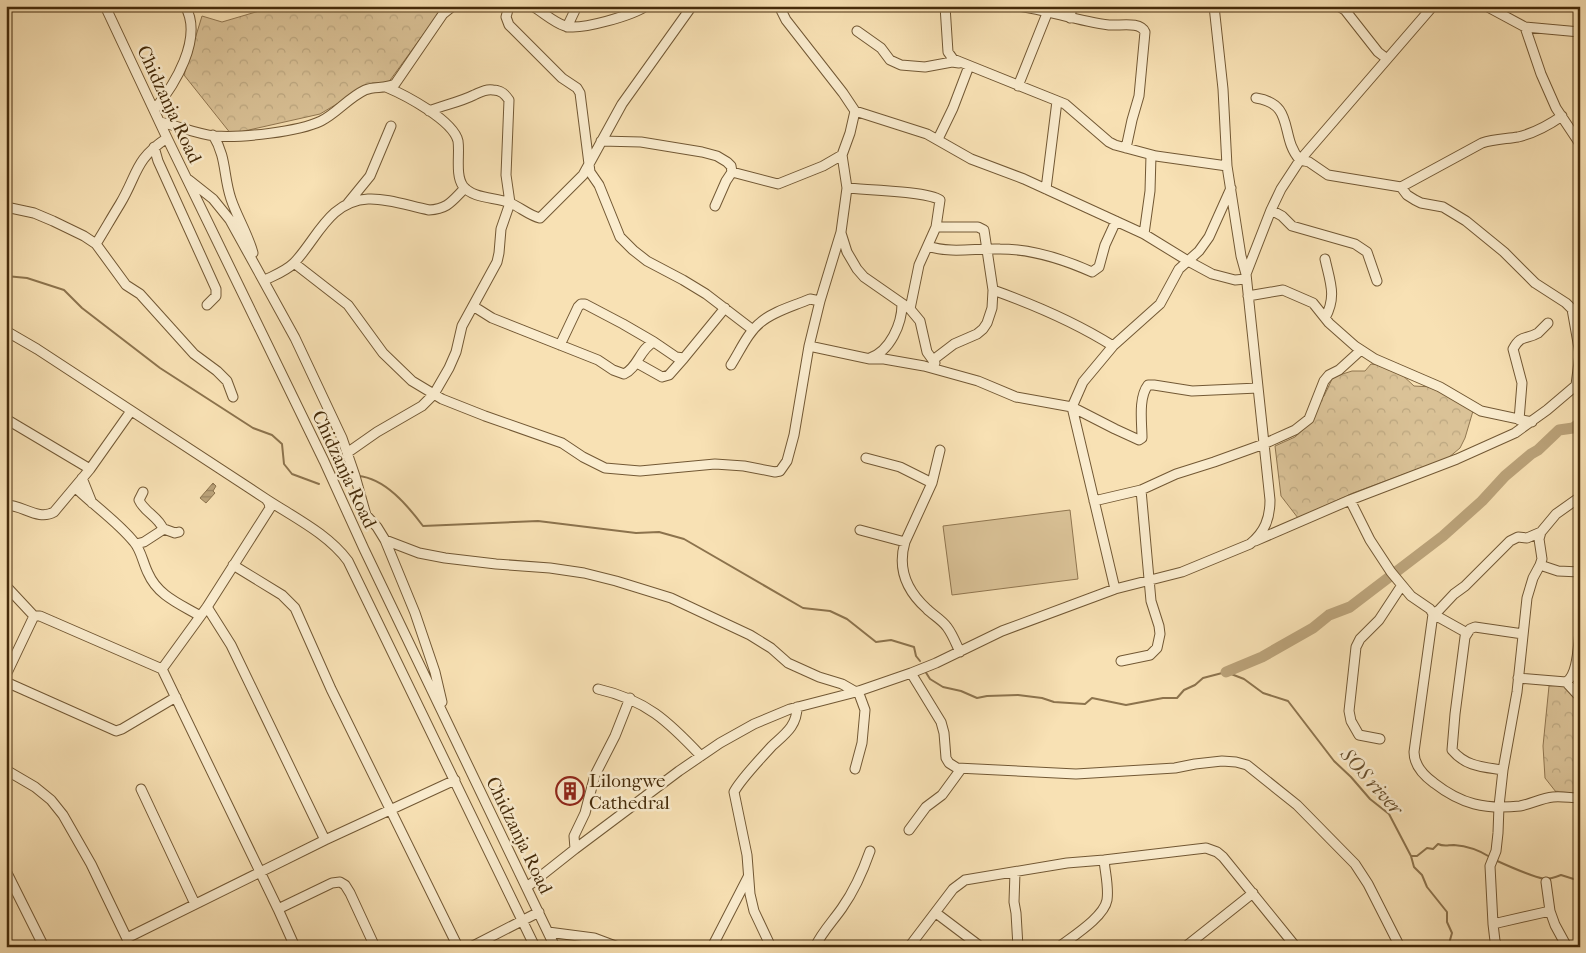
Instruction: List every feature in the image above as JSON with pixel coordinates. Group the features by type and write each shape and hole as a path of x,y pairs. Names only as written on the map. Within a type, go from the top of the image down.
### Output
{"street":[{"name":"Chidzanja Road","path":"105,6 555,947"},
{"path":"154,110 169,93 189,50 191,29 189,12 185,6"},
{"path":"160,122 213,136 244,136 309,126 323,120 366,90 395,84 432,28 452,6"},
{"path":"509,6 506,17 508,25 562,78 577,88 580,93 590,172 599,185 620,236 647,261 683,280 725,308 753,330"},
{"path":"532,6 567,26 573,27 633,14 646,6"},
{"path":"567,26 577,6"},
{"path":"386,87 402,94 429,111 446,123 455,133 458,141 461,183 465,188 479,195 510,203 540,218 583,175 627,97 692,6"},
{"path":"779,6 786,20 855,111 926,134 971,159 1046,188 1144,234 1188,261 1218,276 1235,280 1246,277"},
{"path":"951,6 946,6 948,52 953,59 960,63"},
{"path":"1020,6 1049,9 1070,18 1110,25 1139,26 1144,29 1139,96 1126,148"},
{"path":"1070,18 1072,6"},
{"path":"1214,6 1223,89 1227,166 1246,277 1270,510 1265,526 1250,544"},
{"path":"1338,6 1345,10 1378,52 1387,60"},
{"path":"1246,277 1271,210 1281,189 1300,160 1433,6"},
{"path":"1486,6 1525,27 1580,32"},
{"path":"1018,86 1049,9"},
{"path":"1525,27 1541,74 1556,108 1580,144"},
{"path":"857,31 881,48 890,60 901,66 925,67 952,62 960,63 1057,100 1072,109 1109,142 1151,155 1188,162 1227,166"},
{"path":"938,140 969,66"},
{"path":"347,453 377,432 422,406 434,394 450,368 456,352 460,330 497,262 501,229 510,203 506,175 509,100 505,94 496,90 484,90 429,111"},
{"path":"1256,98 1270,100 1281,110 1290,145 1300,160 1309,162 1328,175 1401,187 1482,143 1532,132 1547,126 1562,116"},
{"path":"1046,188 1057,100"},
{"path":"294,263 342,299 383,353 412,380 434,394 485,416 562,443 605,468 640,471 715,464 744,466 775,472 783,468 794,435 809,346 820,301 841,232 847,188 842,155 855,111"},
{"path":"264,280 282,272 294,263 320,228 348,203 370,176 391,126"},
{"path":"213,136 223,154 227,183 232,200 249,239 255,263"},
{"path":"96,244 120,204 138,165 154,147 167,138"},
{"path":"601,141 641,142 693,150 717,156 731,166 732,172 726,180 715,206"},
{"path":"154,147 158,161 216,289 216,296 207,305"},
{"path":"732,172 778,184 823,166 842,155"},
{"path":"1144,234 1150,192 1151,155"},
{"path":"187,179 204,190 222,208 255,263 295,338 342,438 366,515 385,540 423,631 445,717"},
{"path":"527,887 701,756 754,724 797,707 857,692 911,673 1002,631 1115,589 1182,572 1350,500 1495,443 1532,422 1578,384 1580,354 1572,309 1535,283 1504,252 1466,221 1443,207 1415,200 1407,195 1401,187"},
{"path":"348,203 369,199 428,210 438,210 447,207 465,188"},
{"path":"847,188 913,194 938,198 940,202 936,227 895,333 880,353 870,358"},
{"path":"1115,589 1072,407 1083,382 1113,346 1160,304 1175,276 1209,238 1231,188"},
{"path":"6,208 34,213 84,236 96,244 126,285 140,294 194,354 217,371 227,382 233,397"},
{"path":"1271,210 1282,216 1292,226 1355,244 1367,252 1377,281"},
{"path":"928,246 946,251 1000,249 1029,252 1065,260 1095,272 1099,267 1105,245 1116,221"},
{"path":"932,360 954,344 984,329 992,308 993,290 985,232 981,228 936,227"},
{"path":"841,232 846,252 864,277 906,307 920,321 924,343 932,360 942,370"},
{"path":"1325,259 1333,293 1331,307 1325,318"},
{"path":"993,290 1039,307 1094,334 1113,346"},
{"path":"1248,296 1283,290 1313,302 1325,318 1375,359 1440,387 1481,411 1532,422"},
{"path":"732,364 753,330 768,317 810,299 820,301"},
{"path":"560,345 578,307 581,304 585,304 654,342 676,358 684,358"},
{"path":"474,306 492,318 598,360 613,370 624,374 630,372 649,344 654,342"},
{"path":"637,363 662,377 669,375 725,308"},
{"path":"1519,420 1522,383 1513,349 1518,340 1537,333 1548,323"},
{"path":"6,332 37,349 338,548 348,561 535,947"},
{"path":"809,346 942,370 978,381 1016,397 1072,407 1139,440 1142,438 1142,401 1144,390 1148,385 1192,392 1258,388"},
{"path":"1094,501 1141,490 1176,474 1264,444 1295,430 1308,419 1324,381 1329,375 1339,370 1362,350"},
{"path":"6,505 14,505 41,516 48,516 59,507 90,469 131,411"},
{"path":"6,419 90,469"},
{"path":"940,450 932,483 904,542 902,568 907,585 919,601 947,627 960,652"},
{"path":"866,458 900,467 932,483"},
{"path":"82,478 92,504"},
{"path":"75,487 126,532 136,544 148,573 158,590 200,616"},
{"path":"1121,661 1146,657 1154,652 1157,648 1160,634 1151,601 1141,490"},
{"path":"143,492 139,500 141,506 161,524 163,529 175,533 179,532"},
{"path":"162,669 207,607 270,508 266,499"},
{"path":"1350,500 1370,540 1411,596 1430,609 1433,614 1467,632"},
{"path":"1577,501 1556,514 1540,532 1526,538 1518,537 1510,541 1465,586 1433,614 1414,758 1426,777 1455,797 1470,804 1521,806 1552,797 1580,798"},
{"path":"136,544 144,542 163,529"},
{"path":"860,530 904,542"},
{"path":"1498,947 1495,941 1493,924 1490,866 1496,851 1503,770 1518,678 1529,592 1542,559 1539,539 1540,532"},
{"path":"385,540 419,553 446,558 550,568 584,573 616,581 670,598 750,635 771,648 788,663 819,677 842,684 857,692 865,710 862,743 855,769"},
{"path":"233,565 282,595 292,604 458,947"},
{"path":"1540,565 1558,571 1580,572"},
{"path":"1380,739 1359,735 1349,716 1349,702 1355,655 1360,639 1379,620 1396,578"},
{"path":"6,586 34,616 40,616 162,669 278,909 294,947"},
{"path":"207,607 231,645 325,840"},
{"path":"6,675 34,616"},
{"path":"1503,770 1474,766 1456,756 1452,750 1458,686 1467,632 1470,629 1479,627 1523,634"},
{"path":"1518,678 1566,682 1571,679 1574,672 1580,632"},
{"path":"911,673 941,722 946,758 953,766 961,769 1076,774 1175,768 1222,761 1247,765 1297,805 1355,864 1368,884 1400,947"},
{"path":"6,682 116,731 176,697"},
{"path":"1566,682 1580,695"},
{"path":"598,689 630,698 658,714 701,756"},
{"path":"575,849 574,836 584,813 595,776 615,736 630,698"},
{"path":"771,947 754,911 734,792 770,749 789,731 797,714 797,707"},
{"path":"909,830 926,807 947,789 961,769"},
{"path":"6,770 35,787 51,800 63,815 91,864 129,942 195,904 325,840 455,780"},
{"path":"141,789 195,904"},
{"path":"908,947 953,889 965,880 1067,863 1206,848 1217,852 1223,857 1296,947"},
{"path":"815,947 826,928 844,906 870,851"},
{"path":"1060,947 1098,916 1105,907 1107,889 1104,860"},
{"path":"6,871 44,947"},
{"path":"1015,872 1014,902 1018,947"},
{"path":"712,947 748,876"},
{"path":"278,909 332,882 340,882 346,885 375,947"},
{"path":"1546,882 1550,911 1567,947"},
{"path":"1185,947 1253,893"},
{"path":"1493,924 1550,911"},
{"path":"471,947 539,912"},
{"path":"936,912 980,947"},
{"path":"548,932 594,938 618,947"}],"green space":[{"path":"276,6 444,6 388,83 372,83 320,114 231,134 184,75 202,16 222,22"},
{"path":"1371,364 1395,370 1414,386 1432,387 1473,411 1465,438 1460,448 1448,458 1353,493 1298,518 1281,496 1275,446 1295,437 1308,425 1317,402 1324,396 1333,377 1352,371 1365,371"},
{"path":"1070,510 1078,579 952,595 943,526"},
{"path":"1563,685 1580,697 1580,793 1556,792 1545,778 1543,746 1549,686"}],"shaded area":[{"path":"213,483 216,486 213,491 215,493 206,503 200,498"}],"waterway":[{"path":"6,276 27,278 64,290 82,308 160,368 253,428 272,435 282,444 284,464 292,474 319,484"},
{"path":"1226,672 1262,657 1313,628 1329,615 1350,607 1443,536 1482,501 1505,476 1538,450 1559,430 1573,428 1580,423"},
{"path":"345,475 351,476"},
{"path":"358,476 368,478 386,487 403,502 423,526 538,521 636,533 659,532 684,539 803,608 830,611 847,619 876,642 891,640 914,647 916,656 920,661"},
{"name":"SOS river","path":"925,671 930,679 943,687 961,691 977,698 1018,695 1042,698 1054,702 1085,704 1092,698 1126,705 1163,698 1177,698 1184,690 1195,685 1203,678 1226,672 1244,679 1263,693 1288,701 1334,761 1370,799 1389,814 1411,856 1414,867 1422,875 1427,887 1447,912 1447,922 1452,933 1448,947"},
{"path":"1412,856 1417,856 1427,848 1433,849 1438,844 1468,847 1490,857"},
{"path":"1495,860 1540,878 1549,879 1561,875 1580,881"}],"place":[{"name":"Lilongwe Cathedral","path":"570,791"}]}
